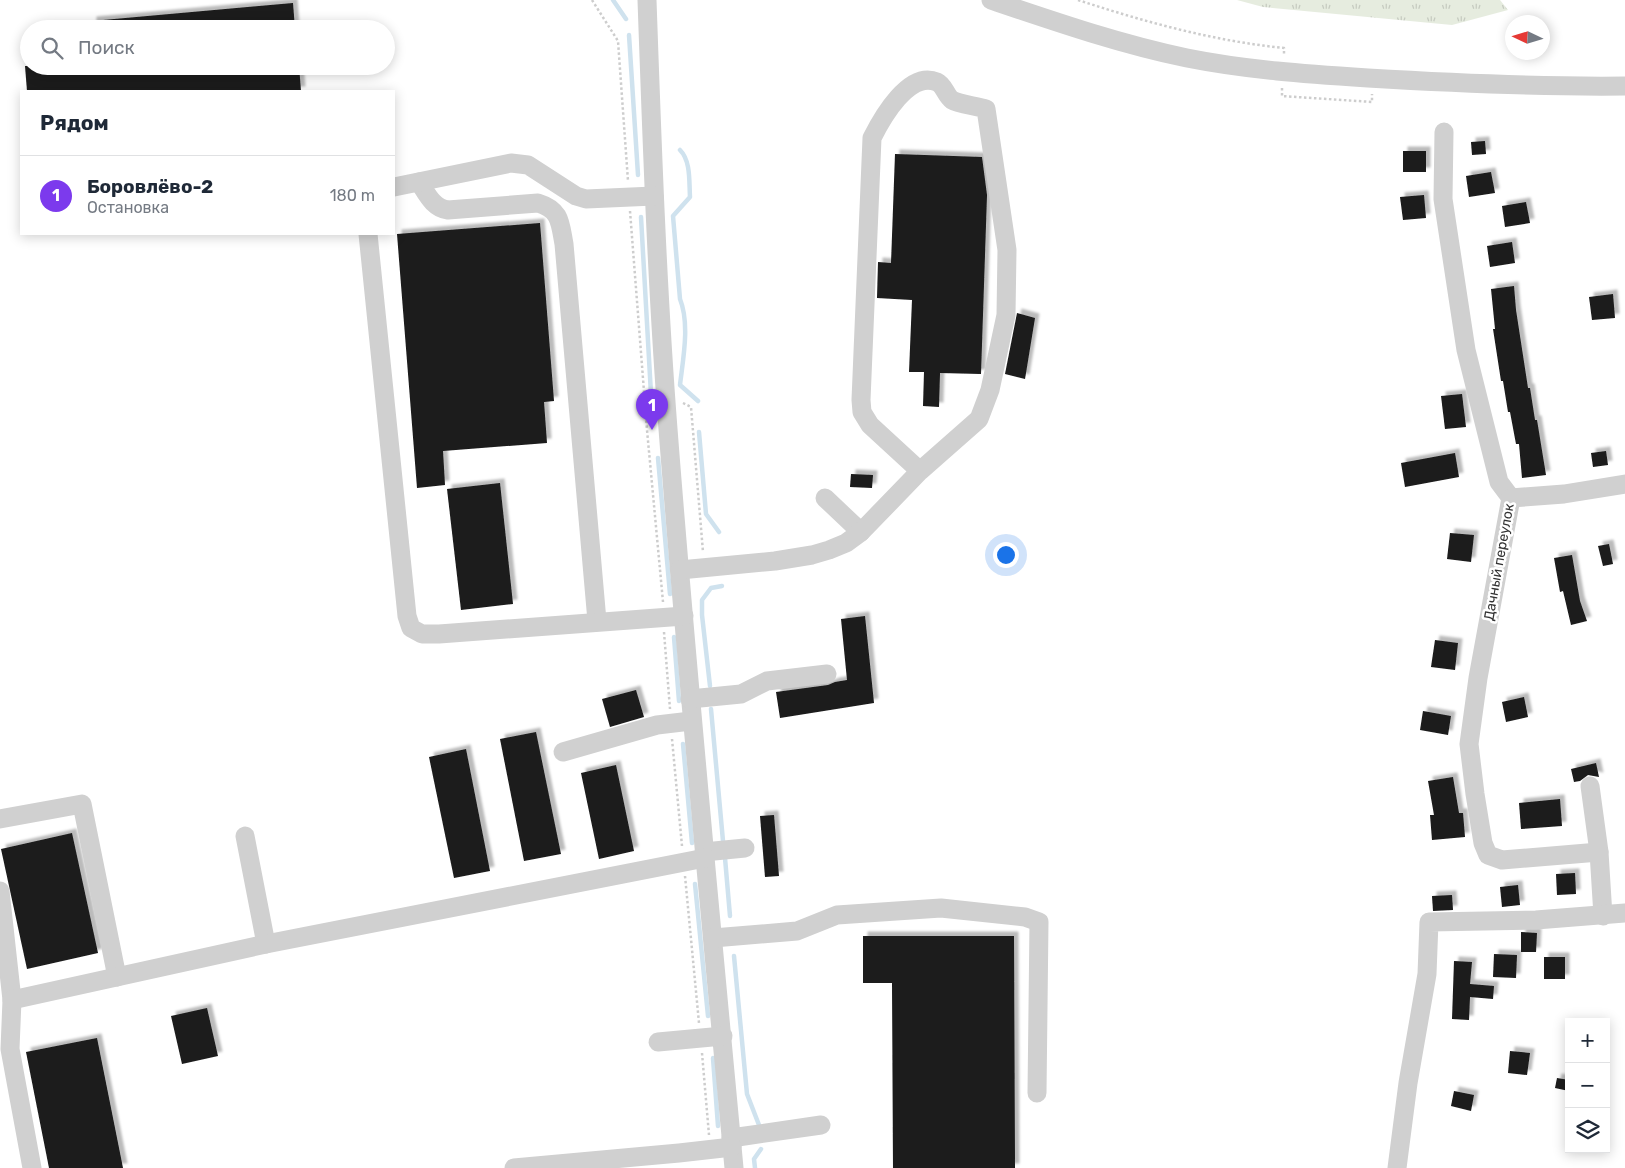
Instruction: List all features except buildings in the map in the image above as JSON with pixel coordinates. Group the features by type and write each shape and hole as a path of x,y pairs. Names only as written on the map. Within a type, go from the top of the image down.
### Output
{"street":[{"path":"647,0 654,196 664,374 690,699 734,1168"},
{"path":"991,0 1105,38 1153,50 1229,65 1283,72 1442,83 1556,87 1625,86"},
{"path":"680,570 812,555 846,543 861,532 920,471 979,420 990,390 1006,315 1007,250 986,109 952,100 939,83 929,80 919,81 907,88 882,118 872,138 861,400 862,412 870,425 920,471"},
{"name":"Дачный переулок","path":"1444,132 1443,199 1466,350 1499,482 1512,498 1478,678 1469,744 1483,843 1488,855 1502,860 1599,852"},
{"path":"395,187 511,163 528,165 576,196 586,199 654,196"},
{"path":"419,182 440,209 538,203 548,206 556,212 564,244 596,621"},
{"path":"368,235 407,616 411,628 422,634 440,634 684,616"},
{"path":"1512,498 1564,494 1625,484"},
{"path":"825,498 861,532"},
{"path":"690,699 741,694 767,680 827,674"},
{"path":"564,752 657,725 692,720"},
{"path":"1590,786 1599,852 1603,916"},
{"path":"0,819 82,804 117,977"},
{"path":"245,836 266,944"},
{"path":"12,1000 266,944 684,863 704,855 745,848"},
{"path":"0,891 12,1000 10,1049 32,1168"},
{"path":"713,938 797,930 837,915 940,908 1025,917 1039,922 1037,1093"},
{"path":"1397,1168 1408,1083 1427,974 1429,922 1536,920 1625,913"},
{"path":"658,1042 722,1036"},
{"path":"514,1168 680,1161 732,1142 821,1125"}],"path":[{"path":"592,0 618,42 671,724 710,1150"},
{"path":"1078,0 1140,19 1250,44 1284,48 1284,56"},
{"path":"680,401 691,407 705,568"},
{"path":"647,422 653,422"}],"green space":[{"path":"1237,0 1500,0 1508,10 1452,25 1263,7"}],"waterway":[{"path":"613,0 626,19"},
{"path":"629,35 638,175"},
{"path":"680,150 688,166 690,197 673,216 680,299 685,319 684,353 680,385 698,401"},
{"path":"641,217 651,394"},
{"path":"699,432 706,514 719,532"},
{"path":"658,458 670,594"},
{"path":"710,686 702,600 711,588 722,586"},
{"path":"674,637 679,701"},
{"path":"711,709 723,841"},
{"path":"683,744 692,843"},
{"path":"725,858 730,916"},
{"path":"695,884 708,1016"},
{"path":"734,956 747,1094 759,1125"},
{"path":"713,1058 718,1126"},
{"path":"755,1168 754,1159 761,1149"}],"place":[{"name":"Боровлёво-2","path":"652,430"}]}
